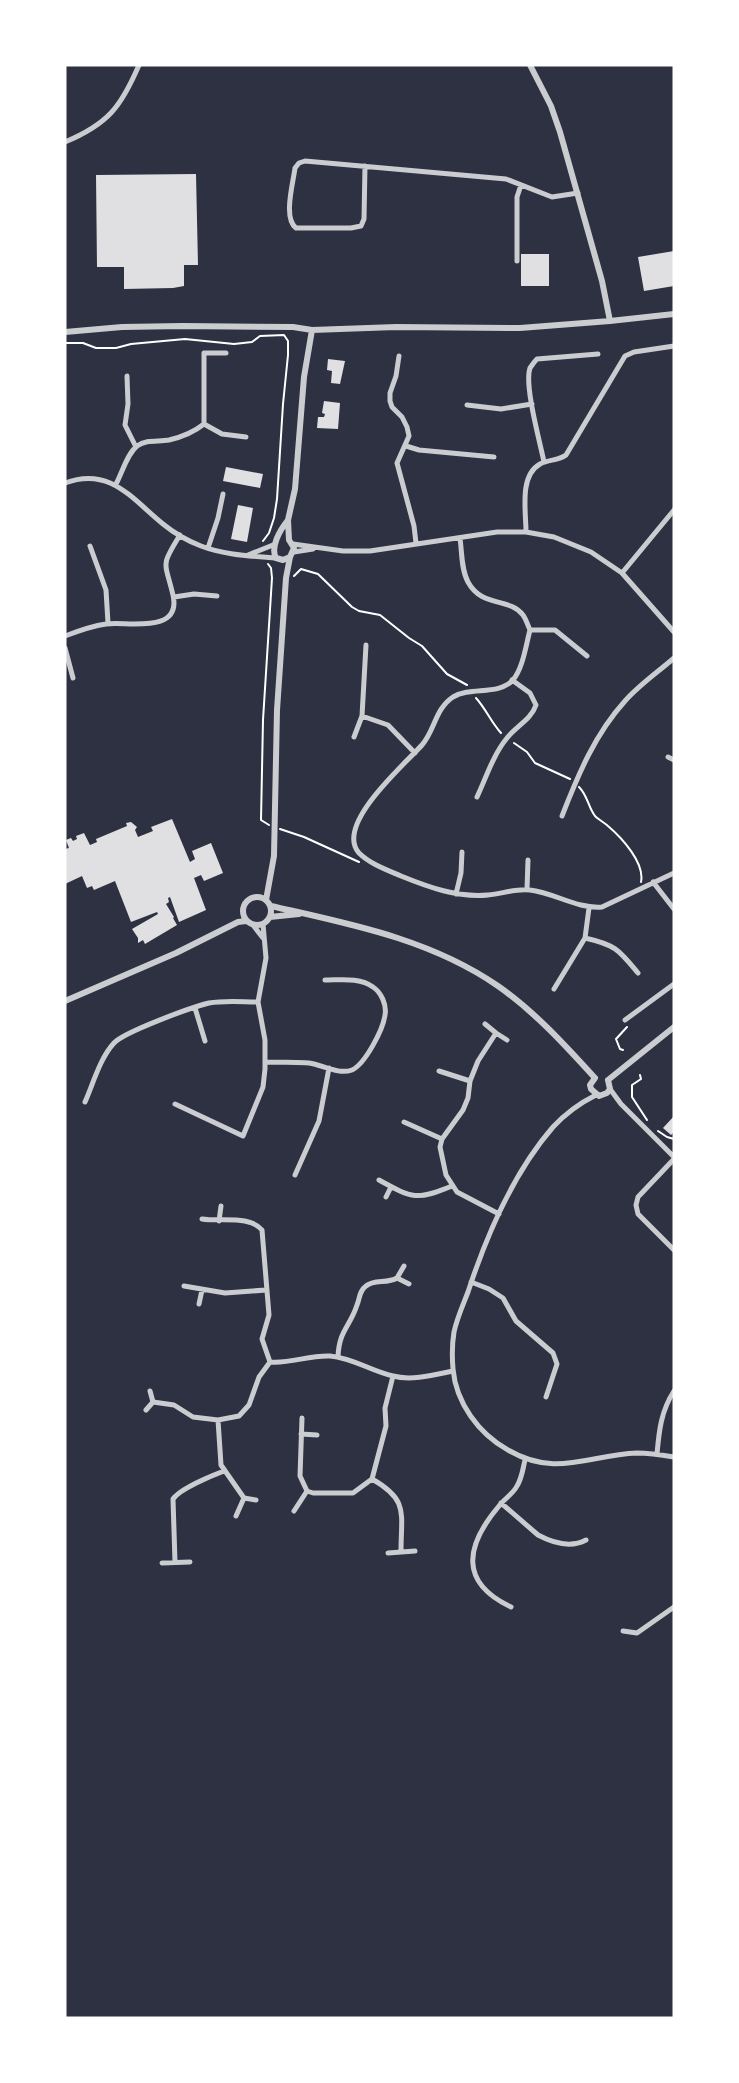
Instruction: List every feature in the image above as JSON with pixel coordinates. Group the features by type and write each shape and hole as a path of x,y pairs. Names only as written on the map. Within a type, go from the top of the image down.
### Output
{"street":[{"path":"65,142 83,134 117,108 139,65"},
{"path":"530,65 551,106 578,193 610,321"},
{"path":"365,166 364,219 360,226 296,228 291,224 289,215 295,168 305,161 365,166 506,179 552,197 578,193"},
{"path":"517,261 517,197 522,185"},
{"path":"65,332 182,326 293,327 312,330 396,327 520,328 674,314"},
{"path":"266,900 274,856 277,710 286,578 292,555 288,520 295,489 304,377 312,330"},
{"path":"526,532 526,484 532,470 544,462 558,460 566,455 625,356 634,352 674,346"},
{"path":"204,424 204,353 226,354"},
{"path":"544,462 528,377 531,366 537,359 598,354"},
{"path":"399,356 390,401 407,427 409,436 397,463 414,526 415,543"},
{"path":"127,376 128,404 125,425 136,447"},
{"path":"467,405 501,409 532,404"},
{"path":"204,424 222,434 246,436"},
{"path":"116,484 136,447 148,441 169,440 193,432 204,424"},
{"path":"406,446 419,450 494,457"},
{"path":"65,483 81,478 116,484 166,527 208,548 278,559 316,548"},
{"path":"208,548 223,494"},
{"path":"622,573 673,513"},
{"path":"286,578 273,552 282,527 288,520"},
{"path":"252,554 284,538 316,548 370,551 497,532 526,532 554,537 577,545 622,573 674,632"},
{"path":"65,636 108,623 160,622 171,611 174,597 164,567 180,535"},
{"path":"460,538 464,570 474,590 489,600 513,607 523,615 530,630 517,673 504,687 461,693 443,705 425,743 379,789 371,801 354,835 358,852 369,861 394,873 422,885 456,894 489,895 527,889 546,892 589,908 601,906 674,873"},
{"path":"90,546 106,590 108,623"},
{"path":"174,597 194,594 217,596"},
{"path":"530,630 555,630 587,656"},
{"path":"354,737 362,716 366,645"},
{"path":"65,648 74,678"},
{"path":"562,816 595,741 635,690 674,658"},
{"path":"477,797 506,738 531,716 536,705 530,692 512,680"},
{"path":"362,716 388,725 415,753"},
{"path":"668,757 674,760"},
{"path":"456,894 462,852"},
{"path":"527,889 528,860"},
{"path":"258,897 270,878"},
{"path":"653,882 674,909"},
{"path":"225,929 242,911 246,901 258,897 271,906 386,934 429,949 461,964 525,1007 595,1078"},
{"path":"65,1002 238,922 263,924 270,917 271,906"},
{"path":"554,989 586,938 589,908"},
{"path":"242,911 265,941"},
{"path":"270,917 304,914"},
{"path":"175,1104 243,1136 263,1087 265,1040 258,1002 265,969 263,924"},
{"path":"586,938 618,949 638,973"},
{"path":"265,1062 304,1063 345,1071 355,1069 364,1060 386,1015 382,998 370,985 359,981 325,979"},
{"path":"625,1020 674,984"},
{"path":"85,1102 105,1057 119,1039 210,1003 258,1002"},
{"path":"195,1008 205,1041"},
{"path":"485,1024 507,1040"},
{"path":"608,1080 674,1027"},
{"path":"496,1033 478,1062 463,1110 442,1139 440,1147 442,1162 452,1186 466,1198 499,1214"},
{"path":"295,1175 319,1121 329,1068"},
{"path":"439,1071 470,1081"},
{"path":"621,1104 596,1093 590,1085 595,1078 603,1077 608,1080 610,1089 621,1104 674,1158 638,1197 636,1205 638,1214 674,1250"},
{"path":"610,1089 596,1093 580,1103 554,1126 523,1167 499,1214 471,1282 454,1332 453,1371 462,1401 480,1429 505,1449 525,1460 568,1465 623,1455 657,1454 674,1457"},
{"path":"404,1122 442,1139"},
{"path":"665,1148 674,1146"},
{"path":"379,1180 421,1198 452,1186"},
{"path":"386,1197 391,1186"},
{"path":"219,1221 221,1206"},
{"path":"202,1219 246,1220 258,1225 262,1230 269,1315 262,1339 270,1362"},
{"path":"338,1357 343,1331 365,1286 397,1278 404,1266"},
{"path":"397,1278 409,1284"},
{"path":"471,1282 503,1297 516,1321 553,1353 557,1364 546,1397"},
{"path":"184,1286 225,1293 267,1290"},
{"path":"199,1304 202,1290"},
{"path":"270,1362 289,1362 316,1356 338,1357 393,1376 423,1376 453,1371"},
{"path":"153,1402 174,1405 193,1417 218,1420 239,1416 245,1411 270,1362"},
{"path":"302,1418 300,1476 307,1491 353,1493 372,1479 386,1426 385,1408 393,1376"},
{"path":"150,1391 153,1402"},
{"path":"657,1454 660,1422 674,1391"},
{"path":"146,1410 153,1402"},
{"path":"218,1420 221,1465 244,1498 257,1500"},
{"path":"301,1434 317,1435"},
{"path":"511,1606 495,1599 483,1588 473,1564 473,1548 480,1532 500,1503 517,1486 525,1460"},
{"path":"175,1562 173,1499 184,1489 224,1471"},
{"path":"372,1479 397,1497 401,1514 401,1552"},
{"path":"294,1511 307,1491"},
{"path":"236,1516 244,1498"},
{"path":"500,1503 546,1539 572,1545 586,1540"},
{"path":"388,1553 415,1551"},
{"path":"162,1563 190,1562"},
{"path":"623,1631 637,1633 674,1607"},
{"path":"637,1633 638,1640"}],"path":[{"path":"65,343 83,343 96,348 185,339 234,344 252,342 260,336 284,335 288,341 288,355 278,499 269,533 261,544 254,547 254,562 268,564 272,578 292,580 301,569 318,574 352,607 380,615 422,646 447,674 466,683 483,705 491,721 506,738 527,752 535,763 570,779 588,797 596,816 608,826 636,861 642,878 637,885"},
{"path":"623,1051 617,1039 632,1017"},
{"path":"640,1074 641,1079 632,1085 632,1097 653,1126 674,1139"}],"building":[{"path":"196,174 198,265 184,265 184,286 124,289 124,267 97,267 96,175"},
{"path":"674,251 674,286 644,291 638,257"},
{"path":"521,254 549,254 549,286 521,286"},
{"path":"328,359 345,361 340,384 331,383 332,371 327,370"},
{"path":"324,401 340,403 338,429 317,428 318,417 324,417 325,414 322,413"},
{"path":"226,467 263,474 260,488 223,481"},
{"path":"238,505 253,508 247,542 231,539"},
{"path":"172,819 190,862 195,859 192,851 211,843 223,873 204,881 201,875 194,878 206,910 179,922 170,897 166,904 177,925 145,944 143,940 138,943 132,929 158,914 157,912 131,922 115,881 94,890 92,886 87,888 82,876 65,884 65,849 69,848 66,840 71,838 73,841 77,839 76,836 84,833 90,845 97,842 96,839 131,822 137,827 135,830 138,837 153,831 151,827"},
{"path":"674,1116 674,1132 671,1135 663,1128"}]}
